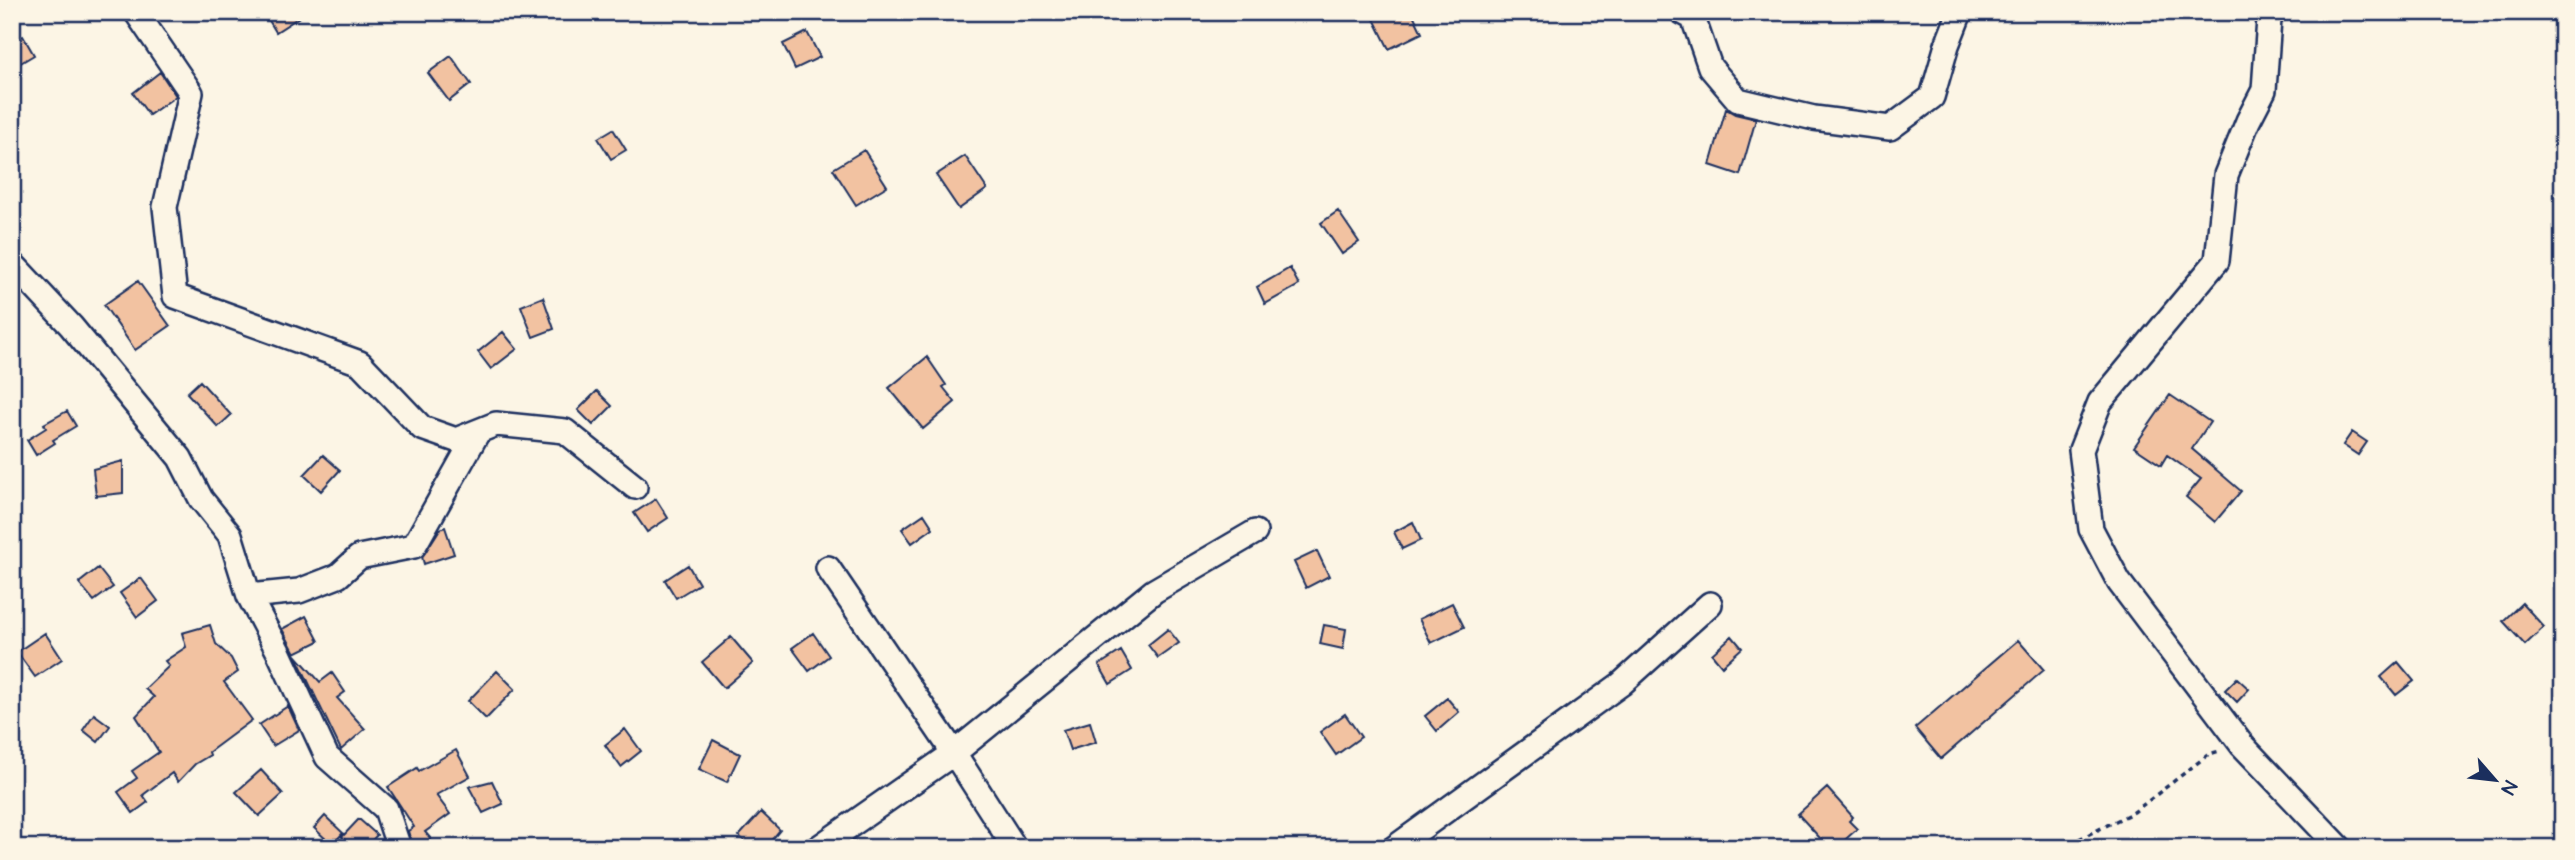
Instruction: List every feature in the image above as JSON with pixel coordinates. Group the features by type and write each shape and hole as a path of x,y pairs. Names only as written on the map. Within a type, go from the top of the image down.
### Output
{"street":[{"path":"136,12 191,93 165,207 175,296 360,363 422,428 456,440 496,424 565,431 635,487"},
{"path":"1682,12 1693,18 1710,67 1738,100 1814,118 1890,128 1932,97 1960,12"},
{"path":"2274,12 2269,19 2264,90 2226,175 2217,261 2100,402 2081,450 2091,529 2119,582 2242,745 2340,848"},
{"path":"12,264 71,326 180,458 201,499 230,535 249,596 278,651 327,757 386,809 399,848"},
{"path":"249,596 299,591 338,576 359,557 414,546 478,432"},
{"path":"818,848 954,753 1154,591 1255,533"},
{"path":"828,568 954,753 1014,848"},
{"path":"1394,848 1620,684 1710,604"}],"path":[{"path":"2061,848 2134,812 2209,754 2242,745"}],"building":[{"path":"264,12 307,12 276,32"},
{"path":"1388,12 1412,12 1422,33 1389,49 1374,19"},
{"path":"807,32 820,57 795,69 783,44"},
{"path":"23,36 34,55 12,68 12,42"},
{"path":"451,56 471,84 449,101 428,73"},
{"path":"160,72 176,96 149,115 133,93"},
{"path":"1726,109 1756,119 1740,175 1710,165"},
{"path":"613,129 626,150 611,159 598,138"},
{"path":"864,150 887,186 856,205 833,169"},
{"path":"965,156 987,189 959,209 936,175"},
{"path":"1338,211 1359,242 1342,254 1321,223"},
{"path":"1290,268 1299,285 1265,304 1257,287"},
{"path":"138,281 170,326 135,350 104,305"},
{"path":"543,297 554,329 533,337 521,306"},
{"path":"503,332 517,349 491,369 478,352"},
{"path":"927,357 946,385 943,387 955,402 923,429 889,388"},
{"path":"200,381 231,415 218,427 187,393"},
{"path":"597,391 612,406 593,425 578,410"},
{"path":"2170,395 2210,422 2192,449 2241,491 2215,522 2186,497 2201,479 2167,455 2161,465 2134,447"},
{"path":"67,411 76,426 53,440 55,443 36,455 27,440 46,428 44,424"},
{"path":"2352,432 2367,442 2358,455 2343,445"},
{"path":"323,455 340,470 321,491 304,475"},
{"path":"123,461 123,493 96,496 93,469"},
{"path":"656,499 668,518 647,532 634,513"},
{"path":"924,514 933,528 912,543 902,529"},
{"path":"1413,522 1421,540 1402,549 1394,532"},
{"path":"445,527 454,554 424,564 422,557 440,529"},
{"path":"1317,551 1329,576 1306,588 1294,562"},
{"path":"688,565 699,584 676,598 665,580"},
{"path":"98,568 113,587 94,601 79,583"},
{"path":"141,578 158,601 137,617 120,593"},
{"path":"1452,603 1464,627 1431,643 1419,619"},
{"path":"2522,603 2544,627 2525,645 2503,621"},
{"path":"306,616 319,641 295,653 282,629"},
{"path":"210,625 216,644 231,658 238,672 224,682 252,720 209,752 210,755 195,764 178,782 172,773 143,795 148,802 133,813 118,792 137,778 132,771 159,752 136,716 154,697 145,689 169,666 165,661 186,647 182,633"},
{"path":"1324,625 1346,629 1343,649 1320,644"},
{"path":"1168,629 1179,643 1158,658 1148,645"},
{"path":"45,633 62,659 35,677 17,652"},
{"path":"813,633 829,656 809,671 792,648"},
{"path":"1732,636 1742,648 1722,666 1712,654"},
{"path":"731,637 753,663 724,688 702,662"},
{"path":"2018,640 2044,670 1941,759 1915,728"},
{"path":"1121,651 1132,670 1110,684 1099,665"},
{"path":"295,654 320,682 332,673 345,692 337,698 365,729 341,750"},
{"path":"2398,662 2414,681 2396,695 2381,677"},
{"path":"497,671 515,689 486,719 468,701"},
{"path":"2237,678 2249,689 2237,702 2225,690"},
{"path":"1447,698 1459,712 1437,731 1425,716"},
{"path":"288,706 299,730 273,746 259,725"},
{"path":"94,714 110,726 98,742 83,730"},
{"path":"1345,714 1361,737 1336,755 1320,732"},
{"path":"1090,722 1096,742 1070,750 1063,730"},
{"path":"625,729 641,751 621,767 605,745"},
{"path":"713,740 740,754 727,782 699,769"},
{"path":"456,750 470,776 436,795 450,814 425,832 431,839 421,848 413,848 408,831 414,827 388,787 417,768 419,771"},
{"path":"261,770 283,794 259,816 236,792"},
{"path":"492,781 503,804 483,813 469,787"},
{"path":"1827,788 1853,817 1849,821 1857,829 1836,848 1829,848 1798,814"},
{"path":"761,812 780,830 765,848 752,848 739,836"},
{"path":"325,816 343,833 332,845 314,828"},
{"path":"359,819 377,835 365,848 353,848 342,837"}]}
